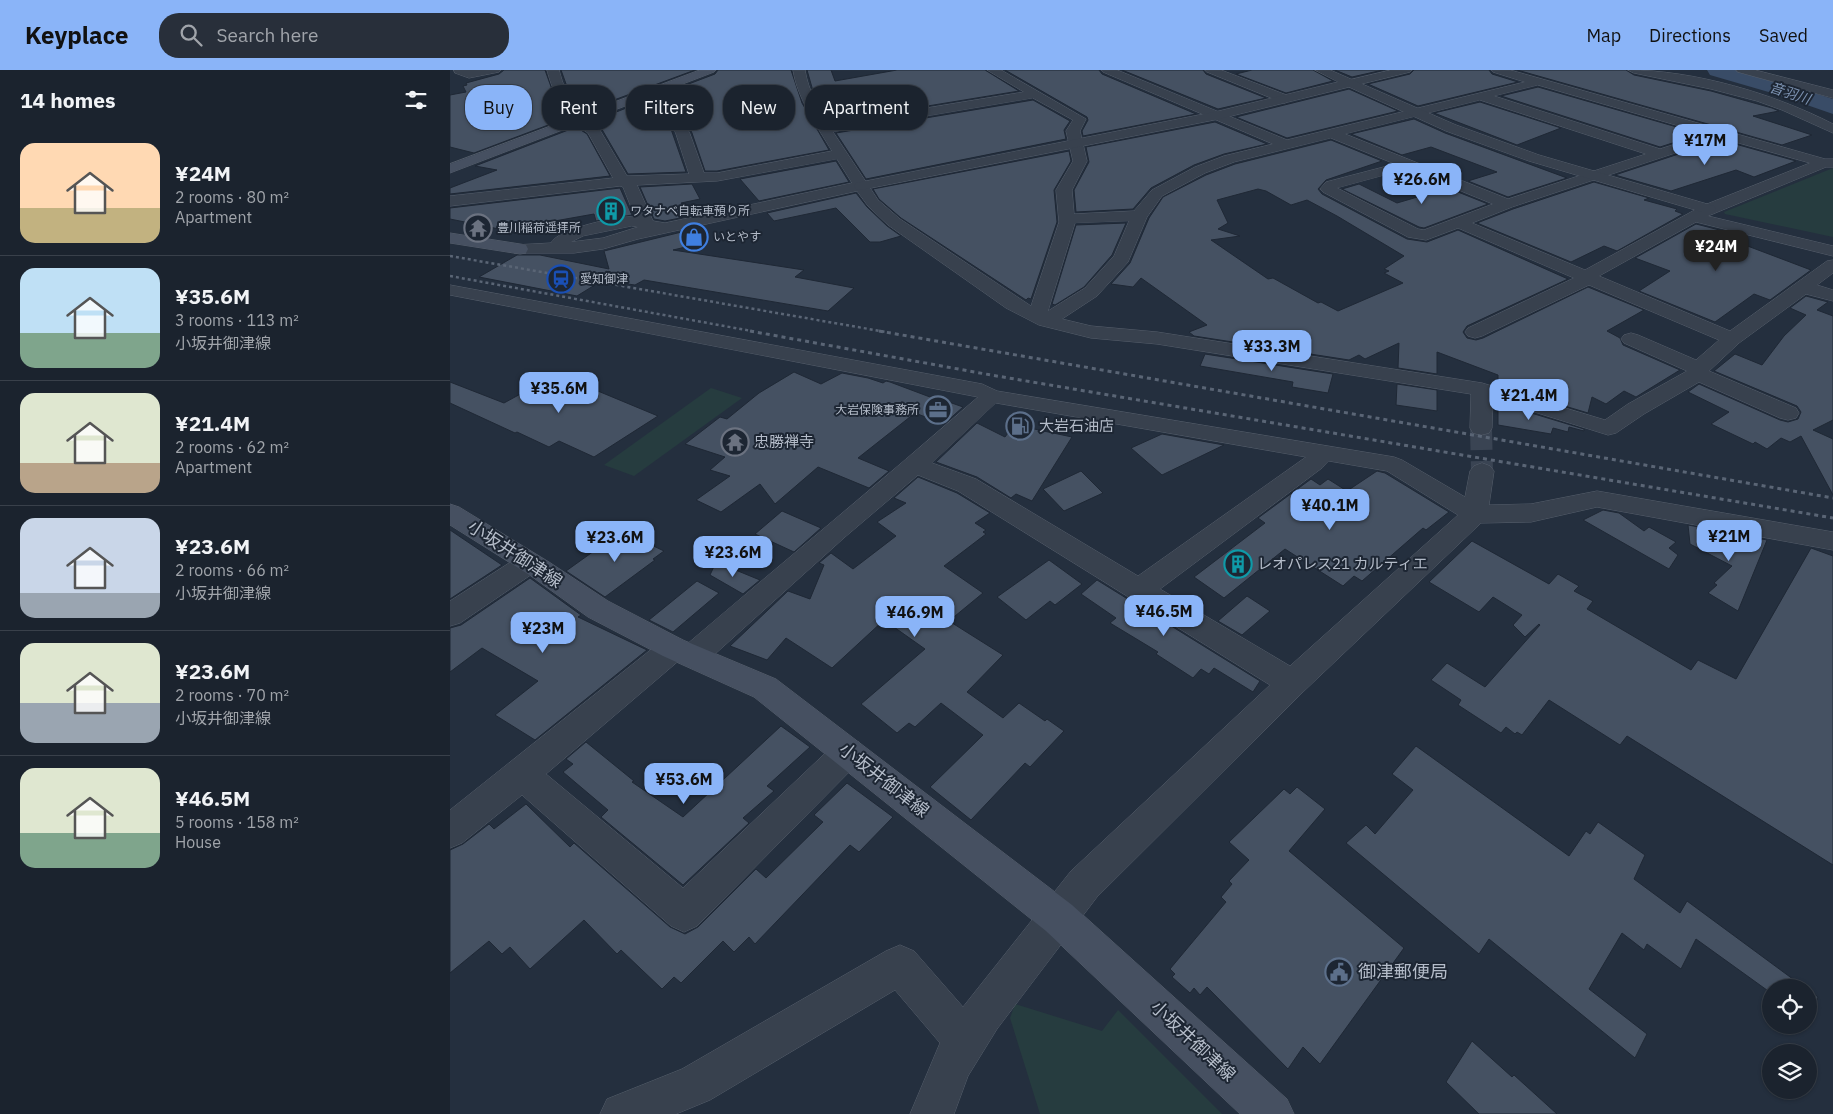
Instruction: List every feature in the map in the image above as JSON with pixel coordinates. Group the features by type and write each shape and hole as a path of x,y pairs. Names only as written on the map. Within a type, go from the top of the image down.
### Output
{"main road":[{"path":"671,85 710,70"},
{"path":"450,169 552,130"},
{"path":"450,238 529,249"},
{"name":"小坂井御津線","path":"450,513 529,562 598,610 684,652 765,688 1059,918 1272,1114"}],"street":[{"path":"457,72 470,75 495,70"},
{"path":"553,70 559,85"},
{"path":"799,70 801,83 805,90"},
{"path":"993,70 1080,119 1073,131 1078,144 1080,161 1064,190 1067,219 1042,318"},
{"path":"1106,70 1218,115 1286,145"},
{"path":"1211,70 1285,99"},
{"path":"1321,70 1416,113 1509,149 1701,213 1833,251"},
{"path":"529,249 569,243 642,226 670,226 861,186 1078,144 1218,115 1406,70"},
{"path":"1496,70 1828,163"},
{"path":"1634,70 1744,94 1802,114 1833,129"},
{"path":"1742,70 1833,94"},
{"path":"1123,76 1145,72"},
{"path":"1042,318 1091,292 1122,258 1139,216 1157,192 1183,178 1229,160 1537,82"},
{"path":"928,111 1034,94"},
{"path":"1480,96 1658,153"},
{"path":"593,130 622,181 629,184 642,226"},
{"path":"681,130 698,178"},
{"path":"826,130 873,203 894,222 1013,304 1042,318 1091,332 1156,338 1482,389 1608,428 1698,372 1732,339 1833,265"},
{"path":"1334,134 1507,204"},
{"path":"1408,164 1331,185 1328,190 1414,234 1426,235 1507,204 1719,134"},
{"path":"450,202 622,181 717,177 768,169 840,154"},
{"path":"1475,332 1588,278 1593,272 1701,213 1828,163"},
{"path":"1067,219 1139,216"},
{"path":"569,243 578,232 624,222 639,221 642,226"},
{"path":"1459,223 1732,339"},
{"path":"1803,286 1833,296"},
{"path":"450,290 982,390 991,396 1394,465 1475,514 1531,513 1598,498 1833,542"},
{"path":"1631,339 1788,413"},
{"path":"1480,428 1482,389"},
{"path":"450,831 522,774 684,652 836,531 915,465 991,396"},
{"path":"1140,589 1314,463 1323,453"},
{"path":"915,465 967,485 1292,683"},
{"path":"932,1114 953,1062 992,1000 1059,918 1084,884 1292,683 1475,514 1482,471"},
{"path":"450,615 529,562"},
{"path":"522,774 684,913 848,752"},
{"path":"622,1114 695,1085 900,965 966,1042"}],"green space":[{"path":"1833,168 1833,237 1725,214 1724,212"},
{"path":"711,388 742,398 634,476 604,465"},
{"path":"1015,1004 1102,1031 1118,1010 1222,1114 1040,1114 1010,1018"}],"building":[{"path":"504,70 545,70 550,85 542,85 542,127 474,153 450,147 450,95 465,92 465,130 532,130 532,85 467,85 466,83 499,74"},
{"path":"561,70 695,70 654,85 626,85 626,96 616,99 616,85 566,85"},
{"path":"718,70 791,70 805,108 805,130 818,130 829,150 717,171 705,171 690,130 713,130 713,85 686,85 715,74"},
{"path":"807,70 831,70 835,81 897,70 985,70 1019,91 928,106 928,85 811,85"},
{"path":"1005,70 1099,70 1102,74 1196,114 1083,136 1082,131 1088,120 1087,117"},
{"path":"1122,70 1203,70 1206,74 1266,98 1218,109"},
{"path":"1252,70 1313,70 1333,81 1286,93 1236,74"},
{"path":"1335,70 1383,70 1352,77"},
{"path":"1414,70 1489,70 1492,74 1518,82 1418,106 1368,84 1410,74"},
{"path":"1517,70 1626,70 1634,75 1711,91 1772,108 1779,111 1753,116 1812,135 1782,145"},
{"path":"1538,87 1701,134 1660,147 1501,96"},
{"path":"1349,89 1398,111 1287,138 1236,117"},
{"path":"1033,100 1070,121 1064,130 1066,139 866,179 836,133 854,130 928,130 928,118"},
{"path":"1480,102 1561,128 1517,145 1434,113"},
{"path":"626,108 626,130 671,130 686,172 628,174 602,130 616,130 616,112"},
{"path":"1414,119 1445,133 1567,178 1508,197 1468,181 1497,172 1431,147 1402,155 1351,134"},
{"path":"1215,122 1267,144 1224,154 1194,165 1151,188 1133,209 1076,212 1074,190 1089,162 1086,147"},
{"path":"568,130 581,130 587,134 610,176 450,194 450,188 497,170 475,166"},
{"path":"1331,140 1382,161 1326,180 1318,189 1322,194 1407,239 1427,242 1458,230 1568,279 1467,326 1463,332 1467,338 1476,340 1483,338 1588,287 1644,310 1607,331 1620,338 1623,345 1680,370 1636,397 1624,391 1606,404 1592,397 1588,413 1498,386 1498,375 1437,352 1437,374 1398,368 1399,343 1365,359 1359,355 1349,360 1194,336 1189,332 1207,325 1141,278 1133,287 1111,284 1130,263 1149,218 1163,197 1206,175 1235,164","holes":["1258,189 1266,191 1291,205 1307,200 1404,256 1384,269 1389,271 1384,273 1403,283 1338,311 1321,302 1318,303 1273,278 1268,279 1211,240 1240,236 1218,229 1228,223 1217,200"]},
{"path":"1721,140 1796,161 1754,177 1736,170 1671,191 1615,175"},
{"path":"1069,151 1071,161 1054,190 1057,222 1031,299 1028,298 1026,300 901,218 879,199 873,189"},
{"path":"836,161 849,182 759,201 740,179"},
{"path":"1594,182 1649,198 1644,200 1677,209 1675,211 1683,214 1617,251 1604,246 1571,262 1477,223 1513,209"},
{"path":"692,184 700,199 681,203 690,216 665,221 654,219 640,187"},
{"path":"1359,184 1397,203 1448,188 1488,204 1424,228 1342,189"},
{"path":"620,188 632,215 596,221 594,214 504,230 450,219 450,208"},
{"path":"856,193 867,207 901,236 880,242 870,242 836,208 774,221 767,213"},
{"path":"1126,223 1112,255 1084,287 1055,305 1052,304 1076,225"},
{"path":"1696,224 1743,236 1737,242 1811,270 1770,300 1754,294 1715,322 1639,291 1670,271 1635,258"},
{"path":"698,228 707,242 673,250 804,270 795,277 854,288 828,311 644,280 635,285 613,282 611,275 577,296 479,277 517,255 540,255 609,269 604,251"},
{"path":"1806,296 1828,302 1817,310 1833,316 1833,420 1813,430 1833,439 1833,495 1801,436 1790,442 1781,438 1767,449 1755,442 1753,444 1711,424 1729,412 1688,392 1699,384 1780,420 1788,422 1798,419 1801,412 1797,406 1714,371 1735,354 1762,365 1784,336 1806,315 1790,308"},
{"path":"1205,354 1333,374 1328,393 1292,387 1293,382 1200,366"},
{"path":"794,372 821,384 842,373 883,383 886,381 963,407 944,424 915,413 858,458 889,471 869,488 818,467 775,504 760,484 721,512 696,500 730,476 710,470 725,457 685,444 720,417 727,419 759,393"},
{"path":"557,374 658,416 594,457 559,441 549,447 450,403 450,382 504,403"},
{"path":"1397,384 1437,390 1437,411 1396,405"},
{"path":"1498,403 1584,429 1584,431 1569,427 1568,432 1553,428 1551,434 1498,425"},
{"path":"977,423 1005,437 1013,426 1020,426 1072,437 1032,501 1016,494 1011,498 977,477 936,462"},
{"path":"1162,434 1224,445 1162,475 1131,448"},
{"path":"1081,471 1103,493 1064,511 1043,489"},
{"path":"1377,471 1385,473 1449,512 1426,530 1423,528 1362,581 1354,576 1343,586 1285,549 1224,598 1194,577 1265,523 1258,518 1311,479 1320,485 1328,479 1347,491"},
{"path":"918,477 957,493 990,513 975,523 986,530 983,532 986,534 944,566 983,593 949,621 1003,655 967,692 1003,718 1019,703 1045,721 1047,719 1064,731 1030,767 1025,763 971,820 930,787 983,735 941,703 915,727 909,723 897,733 861,704 925,649 884,620 832,668 786,638 767,660 730,646 788,591 810,599 824,565 819,563 831,553 853,569 896,536 877,522 906,503 894,498"},
{"path":"1603,510 1619,513 1644,531 1649,527 1676,542 1669,548 1678,555 1669,569 1583,520"},
{"path":"782,511 821,528 794,552 755,534"},
{"path":"1688,525 1731,533 1755,545 1762,539 1767,540 1738,611 1708,593 1717,585 1714,583 1732,566 1690,544"},
{"path":"450,530 502,565 450,599"},
{"path":"622,531 664,551 653,559 655,560 605,597 566,571"},
{"path":"1472,541 1549,584 1558,574 1579,586 1574,591 1593,601 1587,609 1691,670 1698,660 1736,679 1811,548 1833,556 1833,865 1627,736 1620,745 1549,700 1522,735 1517,732 1515,734 1506,727 1501,733 1458,705 1461,700 1431,680 1447,663 1485,687 1540,625 1525,637 1513,625 1522,615 1493,597 1479,612 1429,582"},
{"path":"1049,560 1082,584 1055,605 1050,601 1026,620 997,597"},
{"path":"716,562 760,580 743,594 710,575"},
{"path":"530,578 581,615 578,617 647,650 535,740 495,715 538,681 482,648 450,672 450,628 461,625"},
{"path":"1097,580 1260,681 1253,692 1214,668 1209,674 1201,669 1193,678 1156,654 1158,652 1110,623 1116,618 1081,594"},
{"path":"697,581 719,593 673,632 649,620"},
{"path":"1247,596 1270,611 1242,635 1218,621"},
{"path":"781,726 810,747 767,786 774,791 743,818 749,823 683,885 601,817 608,810 563,772 573,764 566,759 586,742 634,781 632,782 683,817"},
{"path":"1416,746 1569,856 1586,831 1590,834 1598,822 1645,855 1634,879 1680,913 1687,901 1793,979 1762,979 1762,987 1696,939 1681,969 1647,944 1644,950 1622,933 1589,989 1647,1034 1635,1058 1489,939 1479,954 1346,843 1366,825 1375,834 1413,790 1392,774"},
{"path":"847,783 893,817 859,852 850,845 755,944 749,937 734,952 723,941 681,983 674,977 662,989 621,950 617,954 584,920 530,969 510,947 502,954 489,941 450,973 450,850 463,844 489,824 494,829 526,804 570,847 574,843 670,927 685,934 698,927 756,869 766,878 823,822 814,815"},
{"path":"1297,787 1325,809 1289,851 1404,948 1320,1064 1303,1047 1288,1069 1207,987 1200,995 1194,988 1190,993 1172,977 1175,974 1170,969 1226,902 1221,897 1232,884 1229,881 1249,860 1229,842 1284,789 1290,794"},
{"path":"1472,1041 1512,1077 1514,1075 1557,1114 1479,1114 1446,1082"}],"waterway":[{"name":"音羽川","path":"1718,70 1780,88 1833,107"}],"tunnel":[{"path":"1481,428 1482,471"}],"railway":[{"path":"450,256 886,332"},
{"path":"450,276 757,332"},
{"path":"750,331 991,375 1833,518"},
{"path":"879,331 1833,498"}],"place":[{"name":"ワタナベ自転車預り所","path":"611,211"},
{"name":"豊川稲荷遥拝所","path":"478,228"},
{"name":"いとやす","path":"694,237"},
{"name":"愛知御津","path":"561,279"},
{"name":"大岩保険事務所","path":"938,410"},
{"name":"大岩石油店","path":"1020,426"},
{"name":"忠勝禅寺","path":"735,442"},
{"name":"レオパレス21 カルティエ","path":"1238,564"},
{"name":"御津郵便局","path":"1339,972"}]}
